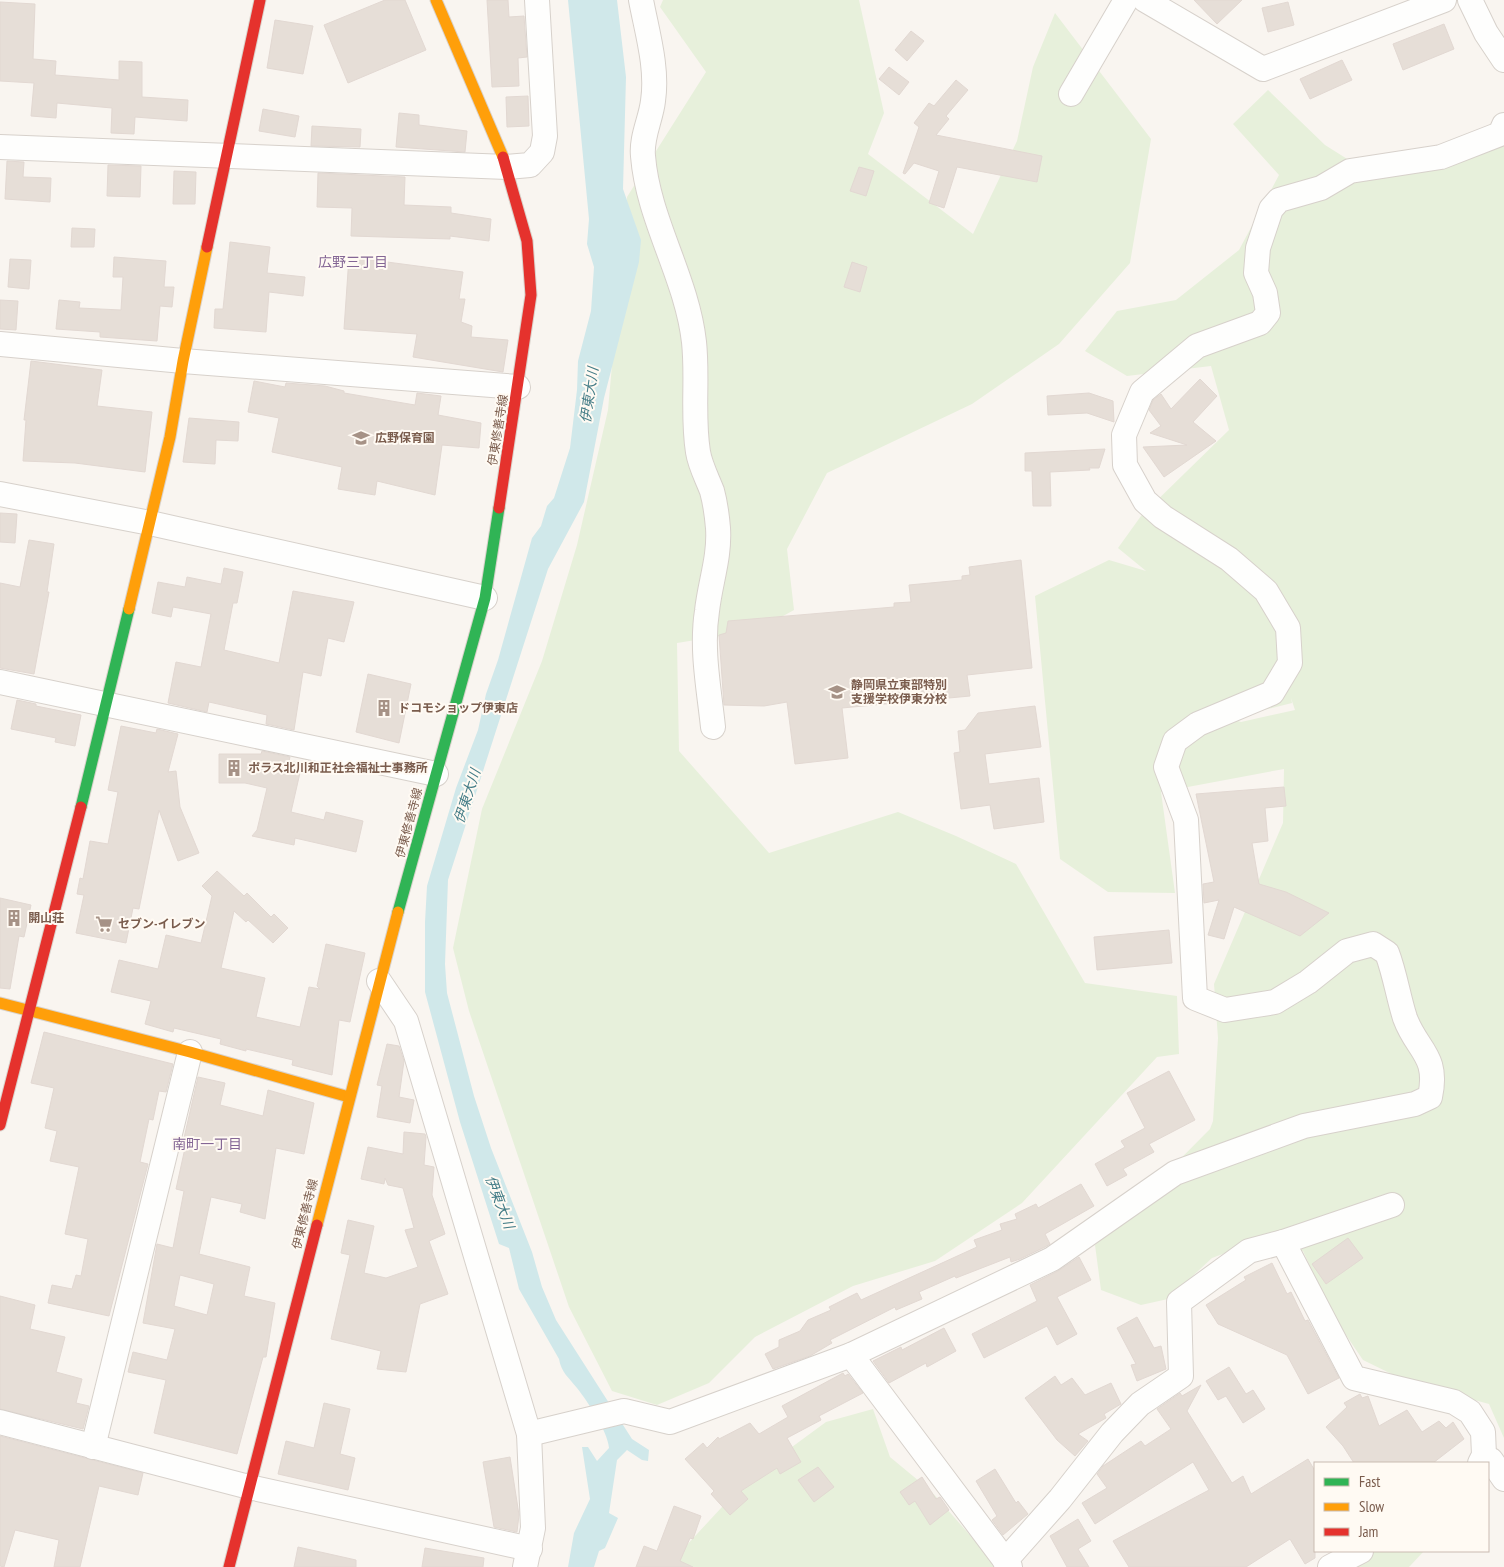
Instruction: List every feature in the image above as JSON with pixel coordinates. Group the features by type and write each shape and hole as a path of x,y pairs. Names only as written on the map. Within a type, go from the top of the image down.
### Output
{"main road":[{"path":"0,1125 107,703 170,437 183,361 260,0"},
{"name":"伊東修善寺線","path":"229,1567 379,981 485,598 531,296 527,241 507,167 436,0"},
{"path":"0,1003 190,1052 349,1096"}],"street":[{"path":"0,147 507,167 530,165 542,152 545,136 537,0"},
{"path":"641,0 655,76 653,102 646,127 642,154 646,181 686,305 694,340 697,376 695,427 699,454 712,494 718,529 716,571 707,610 704,650 713,727"},
{"path":"1072,94 1126,0"},
{"path":"1145,0 1263,69 1444,0"},
{"path":"1470,0 1503,62"},
{"path":"540,1431 624,1411 670,1422 851,1355 1052,1259 1175,1173 1304,1126 1415,1104 1430,1097 1434,1080 1428,1055 1406,1019 1387,953 1373,944 1347,951 1308,982 1275,1002 1226,1010 1195,998 1186,820 1166,767 1175,741 1198,724 1272,693 1290,663 1288,628 1266,591 1229,559 1163,517 1145,501 1125,465 1124,436 1142,392 1149,386 1197,346 1260,323 1268,313 1265,293 1256,273 1258,248 1271,209 1279,200 1321,188 1350,171 1441,157 1500,134 1504,125"},
{"path":"0,344 183,361 518,387"},
{"path":"0,494 150,523 485,598"},
{"path":"0,682 107,703 436,774"},
{"path":"0,1422 527,1558 533,1528 540,1431 406,1021 379,981"},
{"path":"94,1447 190,1052"},
{"path":"851,1355 1008,1564 1112,1433 1140,1404 1181,1376 1179,1302 1248,1251 1282,1242 1392,1205"},
{"path":"1282,1242 1354,1378 1454,1402 1470,1412 1482,1432 1484,1455 1489,1462"},
{"path":"1330,1567 1359,1552"}],"green space":[{"path":"663,0 859,0 884,113 868,154 973,234 1017,141 1033,67 1055,13 1151,139 1130,263 1059,344 972,404 827,473 787,549 794,610 758,630 677,643 679,751 769,853 898,812 1016,864 1085,983 1177,996 1179,1054 1157,1057 1022,1203 935,1261 853,1286 755,1337 709,1383 657,1405 612,1391 569,1307 469,1011 453,948 482,809 542,661 577,545 608,410 627,197 706,72 660,7"},
{"path":"1268,90 1325,145 1379,179 1482,137 1504,124 1504,1438 1489,1404 1408,1382 1363,1360 1333,1316 1303,1251 1260,1240 1212,1258 1168,1299 1141,1305 1101,1290 1095,1245 1210,1129 1213,1121 1218,1038 1214,984 1283,823 1284,769 1161,792 1175,893 1108,892 1060,859 1035,596 1109,560 1146,571 1118,548 1141,516 1229,430 1211,366 1127,376 1085,351 1117,311 1176,300 1239,250 1279,175 1233,124","holes":["1291,698 1295,710 1241,722 1198,710 1244,715 1292,703"]},
{"path":"873,1409 890,1457 931,1491 998,1567 671,1567 684,1548 747,1480 826,1422"},
{"path":"1374,1552 1423,1552 1409,1567 1345,1567"}],"water":[{"name":"伊東大川","path":"568,0 617,0 626,77 623,189 641,240 639,262 604,398 584,502 548,569 448,880 445,964 447,993 474,1096 491,1148 532,1252 542,1287 556,1320 632,1439 649,1450 648,1461 642,1460 627,1450 617,1460 609,1513 618,1518 605,1548 599,1551 594,1567 568,1567 574,1533 590,1499 582,1447 588,1447 597,1461 609,1448 608,1441 592,1409 563,1371 559,1359 519,1289 509,1248 499,1244 460,1122 425,992 427,886 456,788 478,730 486,694 498,660 532,538 541,526 547,506 554,498 570,448 577,390 578,361 591,311 594,267 587,244 589,219"}],"building":[{"path":"385,0 405,0 426,50 348,83 324,25"},
{"path":"487,0 508,0 509,17 524,16 527,57 518,58 519,86 492,87"},
{"path":"1194,0 1242,0 1217,24"},
{"path":"0,2 35,4 33,59 56,61 55,75 119,80 119,61 142,62 142,97 188,100 187,121 135,117 134,134 111,133 112,108 57,103 56,118 31,116 34,83 0,81"},
{"path":"1288,2 1294,25 1268,32 1262,8"},
{"path":"275,20 313,26 303,74 267,68"},
{"path":"1444,24 1454,49 1403,70 1393,44"},
{"path":"911,31 924,41 907,61 895,50"},
{"path":"1342,60 1352,80 1310,99 1300,79"},
{"path":"889,67 909,82 899,95 879,79"},
{"path":"956,80 968,90 946,116 949,119 936,135 1042,156 1037,182 957,167 944,208 929,203 939,171 914,163 905,174 903,173 919,127 914,123 929,103 934,106"},
{"path":"528,96 529,126 507,127 506,97"},
{"path":"263,109 299,116 295,137 259,131"},
{"path":"399,113 419,115 419,125 467,131 465,152 396,147"},
{"path":"312,126 361,129 360,147 311,146"},
{"path":"7,161 24,162 23,177 51,178 50,202 5,199"},
{"path":"108,165 141,166 140,197 107,196"},
{"path":"859,167 874,171 866,196 850,191"},
{"path":"174,171 196,172 195,204 173,204"},
{"path":"318,173 405,177 404,205 451,207 451,213 491,219 489,241 450,236 450,239 351,236 352,208 317,207"},
{"path":"72,228 95,229 94,247 71,247"},
{"path":"230,242 270,247 267,273 305,277 303,296 269,292 266,332 214,328 215,309 223,309"},
{"path":"114,257 166,261 164,287 174,287 172,307 160,306 157,341 100,337 100,332 56,329 59,300 80,302 79,308 121,310 123,277 113,277"},
{"path":"349,257 463,272 459,299 465,299 461,322 472,326 471,337 508,340 503,372 413,357 417,334 344,329"},
{"path":"10,259 31,260 29,289 8,287"},
{"path":"852,262 867,267 860,292 844,287"},
{"path":"0,300 18,301 16,330 0,329"},
{"path":"31,361 102,370 97,406 152,412 145,472 75,463 23,461 26,420 24,420"},
{"path":"1200,379 1217,396 1193,422 1216,441 1164,477 1143,447 1187,445 1150,433 1161,426 1149,410 1153,400 1161,394 1171,409"},
{"path":"254,381 285,387 286,383 325,386 344,391 344,393 415,405 417,393 441,396 438,415 481,423 479,448 442,445 435,495 377,481 375,495 338,489 342,467 272,452 279,418 248,412"},
{"path":"1089,393 1113,401 1114,422 1087,413 1048,415 1047,396"},
{"path":"189,418 239,422 238,441 216,440 215,464 183,462"},
{"path":"1105,449 1099,468 1050,472 1051,506 1033,506 1032,471 1025,471 1025,453"},
{"path":"0,513 17,514 15,543 0,542"},
{"path":"29,540 54,544 47,592 49,592 34,674 0,668 0,583 20,587"},
{"path":"1021,560 1032,668 967,675 970,696 842,708 848,758 795,764 787,702 764,706 724,705 719,635 726,633 728,621 894,607 894,603 911,602 909,585 962,580 962,576 970,575 969,567"},
{"path":"224,568 243,572 237,603 233,603 224,650 279,663 293,591 354,602 344,642 328,638 321,676 303,672 294,730 266,724 267,715 209,702 207,712 168,703 176,662 201,667 211,614 173,607 171,617 152,613 158,582 185,587 187,577 221,584"},
{"name":"ドコモショップ伊東店","path":"368,674 411,684 399,743 356,732"},
{"path":"17,700 36,704 36,706 81,715 75,746 55,742 56,738 11,729"},
{"path":"1035,706 1041,747 985,754 989,784 1039,778 1044,822 994,829 990,805 961,809 954,753 960,752 958,731 965,730 978,713"},
{"path":"121,726 156,733 157,729 178,734 168,772 176,771 180,807 199,853 178,861 159,810 139,909 133,908 126,943 76,933 84,895 77,894 80,878 83,879 90,841 108,844 118,792 108,790"},
{"path":"262,751 290,757 289,761 302,764 291,812 324,820 326,812 363,821 356,852 295,838 294,845 252,836 257,830 267,788 245,783 219,783 219,754 261,754"},
{"path":"1284,787 1286,806 1265,808 1268,841 1252,843 1259,884 1286,892 1329,913 1300,936 1234,907 1224,939 1208,935 1219,900 1204,903 1203,884 1214,882 1196,794"},
{"path":"217,871 244,896 247,893 271,917 274,914 288,928 273,943 248,920 246,922 234,911 221,968 265,978 256,1017 300,1027 309,987 320,989 317,986 326,944 365,953 350,1022 339,1020 332,1075 292,1065 293,1060 220,1044 221,1039 174,1028 173,1032 145,1024 151,1001 111,992 119,960 158,969 166,935 201,943 212,896 202,886"},
{"path":"0,898 31,905 24,937 19,936 10,989 0,988"},
{"path":"1169,930 1172,963 1097,970 1094,937"},
{"path":"44,1032 173,1064 166,1092 159,1091 153,1120 149,1119 140,1162 148,1164 109,1316 48,1303 52,1285 72,1289 76,1275 81,1276 88,1239 65,1234 79,1167 50,1161 57,1131 45,1128 54,1088 31,1083"},
{"path":"387,1044 399,1046 404,1061 399,1097 414,1100 410,1123 377,1117 382,1086 377,1085"},
{"path":"1169,1071 1195,1120 1149,1144 1154,1152 1123,1169 1127,1175 1107,1186 1095,1164 1125,1147 1121,1141 1145,1128 1127,1093"},
{"path":"198,1077 225,1083 220,1105 263,1116 268,1090 314,1103 304,1154 276,1148 265,1219 240,1212 242,1204 211,1197 199,1254 250,1267 244,1296 275,1303 266,1357 263,1357 237,1454 154,1433 166,1380 128,1372 133,1352 167,1360 175,1329 143,1323 157,1244 173,1248 184,1191 176,1189 187,1139 184,1138","holes":["180,1275 214,1284 207,1315 174,1306"]},
{"path":"404,1132 425,1134 426,1137 424,1165 434,1167 432,1195 445,1234 429,1241 448,1294 420,1304 406,1372 377,1369 381,1351 331,1339 350,1255 341,1253 348,1220 374,1226 364,1273 386,1278 418,1267 405,1230 414,1228 403,1188 388,1185 385,1178 384,1184 361,1179 368,1147 403,1154"},
{"path":"1081,1184 1094,1206 1045,1234 1050,1244 1020,1259 1011,1262 1010,1257 956,1278 955,1276 919,1292 922,1299 896,1310 895,1307 830,1340 832,1343 810,1356 773,1369 765,1354 779,1347 779,1340 800,1331 808,1320 831,1310 829,1307 857,1293 861,1300 977,1247 974,1240 1002,1230 1000,1224 1017,1219 1015,1214 1036,1204 1038,1208"},
{"path":"1348,1238 1363,1258 1326,1284 1312,1264"},
{"path":"1079,1257 1091,1280 1057,1297 1077,1334 1057,1345 1047,1326 984,1358 972,1334 1037,1301 1030,1285 1058,1271"},
{"path":"1272,1263 1287,1294 1291,1292 1305,1321 1308,1320 1339,1378 1308,1394 1287,1355 1218,1324 1206,1305 1246,1280 1244,1277"},
{"path":"0,1296 35,1305 30,1329 65,1337 56,1372 82,1379 76,1403 89,1406 83,1429 0,1409"},
{"path":"1137,1317 1154,1348 1161,1346 1166,1369 1137,1381 1131,1365 1136,1364 1117,1328"},
{"path":"944,1328 956,1351 927,1367 926,1363 889,1383 873,1361 901,1347 902,1350"},
{"path":"1229,1367 1246,1394 1253,1390 1265,1409 1243,1423 1226,1396 1218,1400 1206,1381"},
{"path":"843,1373 845,1376 848,1374 863,1393 819,1416 821,1420 787,1438 801,1462 780,1474 777,1468 741,1491 748,1499 730,1515 711,1494 714,1491 685,1459 703,1443 707,1448 718,1437 719,1439 750,1423 759,1434 788,1417 782,1406"},
{"path":"1055,1376 1061,1385 1072,1378 1085,1395 1111,1383 1121,1404 1104,1414 1106,1418 1078,1434 1088,1441 1075,1456 1057,1440 1025,1398"},
{"path":"1201,1385 1187,1411 1232,1483 1243,1476 1251,1494 1308,1459 1314,1469 1315,1558 1305,1564 1290,1539 1246,1567 1129,1567 1113,1541 1209,1490 1193,1462 1095,1524 1082,1503 1107,1488 1097,1474 1103,1466 1141,1441 1145,1446 1171,1429 1157,1409 1180,1393 1182,1396"},
{"path":"1360,1394 1362,1398 1368,1396 1379,1426 1407,1410 1422,1432 1439,1421 1446,1428 1453,1422 1464,1439 1434,1462 1353,1462 1343,1446 1326,1427 1347,1407 1344,1403"},
{"path":"324,1403 350,1409 340,1454 355,1458 348,1490 278,1474 286,1441 314,1448"},
{"path":"0,1436 143,1473 138,1495 99,1486 80,1567 54,1567 59,1540 15,1530 4,1567 0,1566"},
{"path":"510,1457 519,1515 517,1532 494,1527 483,1462"},
{"path":"818,1467 834,1487 814,1502 798,1480"},
{"path":"995,1469 1016,1503 1018,1501 1028,1514 1003,1535 992,1520 997,1516 976,1481"},
{"path":"922,1477 936,1499 940,1497 949,1510 930,1525 915,1501 909,1505 900,1492"},
{"path":"674,1506 701,1516 693,1539 690,1538 680,1561 693,1567 636,1567 644,1546 657,1551"},
{"path":"1078,1519 1091,1541 1078,1549 1089,1567 1067,1567 1050,1536"},
{"path":"298,1547 356,1560 356,1567 294,1567"},
{"path":"425,1548 484,1558 483,1567 422,1567"}],"traffic: fast":[{"path":"398,912 485,598 499,508"},
{"path":"81,807 129,609"}],"traffic: slow":[{"path":"436,0 503,157"},
{"path":"129,609 170,437 183,361 207,247"},
{"path":"317,1225 398,912"},
{"path":"0,1003 190,1052 349,1097"}],"traffic: jam":[{"path":"207,247 260,0"},
{"path":"499,508 531,295 527,241 503,157"},
{"path":"0,1125 81,807"},
{"path":"229,1567 317,1225"}],"place":[{"name":"広野保育園","path":"361,438"},
{"name":"静岡県立東部特別 支援学校伊東分校","path":"837,692"},
{"name":"ドコモショップ伊東店","path":"384,708"},
{"name":"ポラス北川和正社会福祉士事務所","path":"234,768"},
{"name":"開山荘","path":"14,918"},
{"name":"セブン-イレブン","path":"104,924"}],"district":[{"name":"広野三丁目","path":"353,262"},
{"name":"南町一丁目","path":"207,1144"}]}
